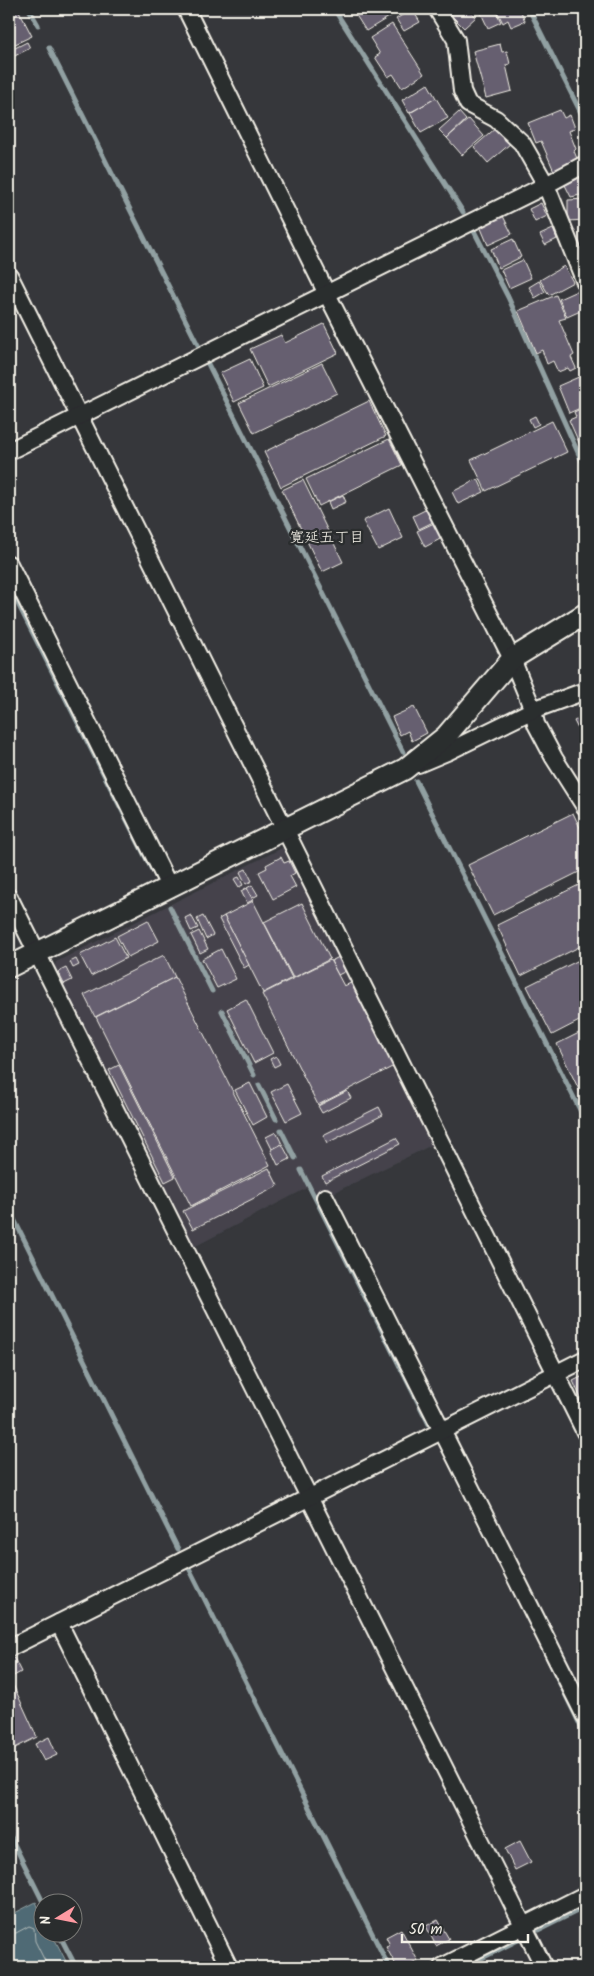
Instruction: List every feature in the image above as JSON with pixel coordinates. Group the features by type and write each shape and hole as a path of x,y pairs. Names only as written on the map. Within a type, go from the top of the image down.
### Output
{"street":[{"path":"186,9 327,294 512,659 533,710 536,724 554,758 585,807"},
{"path":"437,9 456,40 462,91 468,104 496,119 522,143 546,185 585,282"},
{"path":"9,451 585,164"},
{"path":"9,275 286,828 585,1432"},
{"path":"9,564 169,886"},
{"path":"405,769 446,736 512,659 585,614"},
{"path":"9,967 405,769 449,751 533,710 585,691"},
{"path":"9,897 544,1967"},
{"path":"325,1197 585,1716"},
{"path":"9,1648 585,1359"},
{"path":"59,1623 229,1967"},
{"path":"442,1967 585,1896"}],"shaded area":[{"path":"286,846 434,1144 319,1200 311,1186 192,1248 54,970 56,962"}],"water":[{"path":"32,1904 32,1944 57,1944 69,1967 9,1967 9,1916"}],"building":[{"path":"9,9 18,9 32,36 9,47"},
{"path":"352,9 391,9 394,14 366,31"},
{"path":"412,9 420,22 404,31 396,19"},
{"path":"455,9 468,9 476,17 464,28 450,14"},
{"path":"479,9 495,9 501,22 488,28"},
{"path":"496,9 520,9 525,21 511,27 508,20 503,23"},
{"path":"392,24 424,74 402,88 393,74 388,77 375,57 380,54 370,38"},
{"path":"27,42 30,48 9,59 9,51"},
{"path":"500,44 502,52 507,51 510,64 506,65 512,91 486,98 473,51"},
{"path":"428,84 436,98 409,113 402,100"},
{"path":"436,98 448,118 421,133 410,113"},
{"path":"560,110 564,118 570,115 575,128 569,131 576,149 574,151 578,161 554,171 541,141 536,143 528,123"},
{"path":"459,112 466,120 447,138 439,130"},
{"path":"469,119 484,136 462,155 447,138"},
{"path":"497,127 511,143 488,163 474,147"},
{"path":"585,175 585,194 571,197 565,185"},
{"path":"585,199 585,220 568,221 568,200"},
{"path":"541,203 547,216 535,222 529,209"},
{"path":"503,216 512,234 488,245 480,226"},
{"path":"553,229 557,239 545,245 540,235"},
{"path":"513,239 521,257 499,268 491,249"},
{"path":"523,260 531,278 509,288 501,270"},
{"path":"564,266 573,282 549,295 540,280"},
{"path":"539,281 545,292 535,298 529,287"},
{"path":"579,290 585,309 567,317 559,299"},
{"path":"556,295 566,318 559,320 574,355 571,357 576,368 570,371 568,368 558,372 553,361 547,364 542,350 536,353 518,311"},
{"path":"324,324 338,353 268,387 250,349 281,335 285,343"},
{"path":"250,359 263,388 234,402 220,373"},
{"path":"322,363 337,393 254,433 239,403"},
{"path":"581,376 585,380 585,406 569,413 558,386"},
{"path":"369,401 386,436 281,487 264,452"},
{"path":"585,407 585,443 580,445 569,420 576,417 574,412"},
{"path":"535,416 539,424 533,427 529,419"},
{"path":"552,421 567,452 486,491 471,460"},
{"path":"389,439 402,465 319,506 306,479"},
{"path":"478,479 484,492 458,504 452,492"},
{"path":"303,480 343,562 322,572 282,490"},
{"path":"343,495 346,502 331,509 328,502"},
{"path":"389,508 403,538 378,550 363,521"},
{"path":"427,509 433,522 419,529 413,516"},
{"path":"434,523 442,538 425,547 417,531"},
{"path":"414,707 427,733 412,741 408,731 400,735 392,717"},
{"path":"585,715 585,743 574,721"},
{"path":"573,813 585,838 585,869 493,915 468,865"},
{"path":"281,857 284,863 289,861 295,873 290,876 296,887 273,899 259,872 267,868 266,865"},
{"path":"246,869 252,881 246,884 240,872"},
{"path":"239,877 243,885 239,887 234,879"},
{"path":"585,882 585,944 521,976 497,925"},
{"path":"252,885 258,895 252,898 247,888"},
{"path":"246,888 253,900 247,903 241,891"},
{"path":"253,901 292,978 263,993 224,916"},
{"path":"302,903 330,959 293,978 264,922"},
{"path":"191,915 198,928 191,931 185,918"},
{"path":"203,916 213,935 206,939 197,919"},
{"path":"224,916 249,965 244,968 219,919"},
{"path":"148,920 159,941 128,957 117,936"},
{"path":"199,931 208,949 200,953 191,935"},
{"path":"115,937 126,958 91,976 80,955"},
{"path":"221,949 236,979 217,988 202,959"},
{"path":"164,955 175,977 95,1017 84,995"},
{"path":"339,957 346,971 338,975 331,961"},
{"path":"585,957 585,1018 552,1035 527,986"},
{"path":"76,959 79,965 73,968 70,962"},
{"path":"330,960 344,986 351,983 394,1066 318,1105 262,994"},
{"path":"66,968 72,980 64,984 58,972"},
{"path":"175,977 270,1165 191,1206 96,1017"},
{"path":"246,999 273,1053 254,1063 227,1009"},
{"path":"585,1030 585,1092 581,1094 557,1044"},
{"path":"276,1056 280,1064 274,1067 270,1059"},
{"path":"119,1065 175,1177 165,1182 109,1070"},
{"path":"250,1083 267,1117 253,1125 235,1090"},
{"path":"287,1084 302,1113 286,1121 271,1092"},
{"path":"347,1091 351,1098 322,1113 318,1106"},
{"path":"379,1107 383,1115 327,1143 323,1135"},
{"path":"276,1132 282,1144 272,1149 266,1137"},
{"path":"396,1138 400,1144 325,1182 322,1176"},
{"path":"282,1144 290,1159 278,1165 271,1150"},
{"path":"269,1168 278,1186 193,1229 183,1211"},
{"path":"585,1375 585,1407 573,1381"},
{"path":"14,1658 21,1672 10,1678 37,1737 9,1751 9,1661"},
{"path":"49,1737 57,1755 44,1761 35,1744"},
{"path":"520,1841 531,1862 515,1870 505,1849"},
{"path":"438,1920 449,1939 436,1946 426,1926"},
{"path":"401,1929 418,1961 406,1967 397,1967 386,1947 390,1945 386,1937"}],"waterway":[{"path":"29,9 38,25"},
{"path":"334,9 463,212"},
{"path":"529,9 585,121"},
{"path":"49,48 198,345"},
{"path":"474,231 508,297 585,468"},
{"path":"208,364 403,752"},
{"path":"9,586 152,870"},
{"path":"416,781 585,1120"},
{"path":"170,907 212,991"},
{"path":"222,1011 254,1075"},
{"path":"259,1085 276,1119"},
{"path":"281,1130 295,1158"},
{"path":"301,1170 429,1424"},
{"path":"9,1209 178,1549"},
{"path":"189,1568 389,1967"},
{"path":"548,1659 585,1735"},
{"path":"9,1834 39,1894"},
{"path":"539,1930 585,1907"},
{"path":"464,1967 518,1940"},
{"path":"64,1944 76,1967"}],"district":[{"name":"寛延五丁目","path":"327,538"}]}
